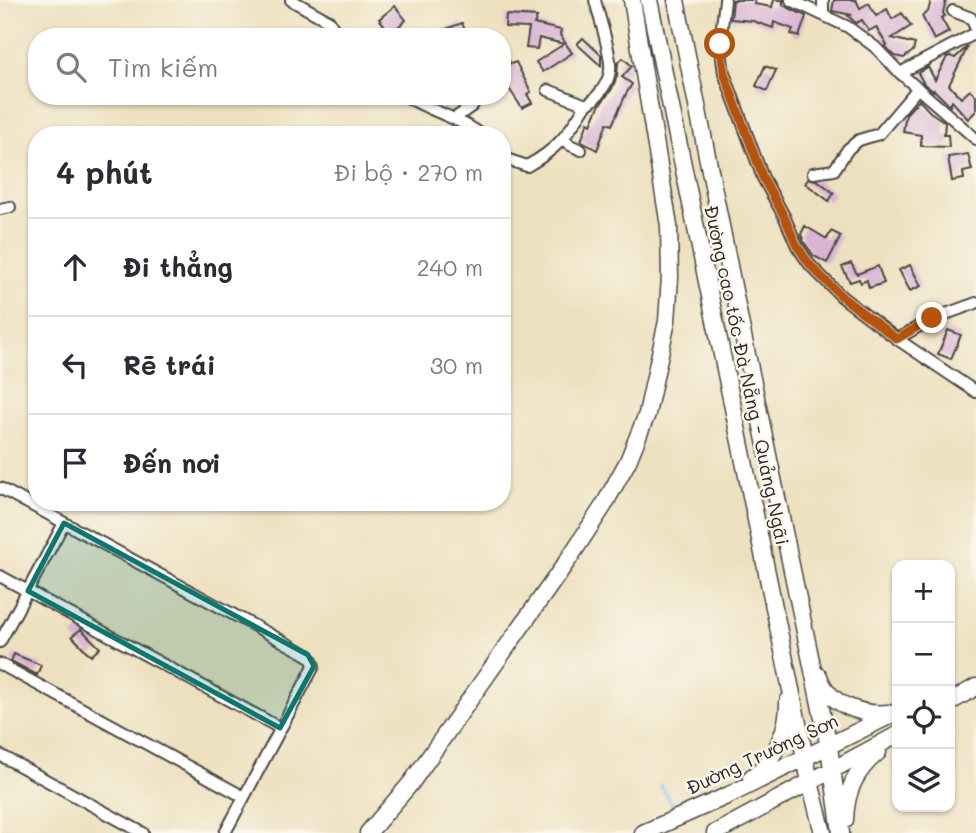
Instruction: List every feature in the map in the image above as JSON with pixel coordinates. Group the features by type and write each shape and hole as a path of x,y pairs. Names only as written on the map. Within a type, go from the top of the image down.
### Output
{"highway":[{"path":"368,833 411,783 568,560 622,472 647,414 667,321 669,226 632,0"},
{"name":"Đường cao tốc Đà Nẵng - Quảng Ngãi","path":"649,0 822,833"},
{"name":"Đường cao tốc Đà Nẵng - Quảng Ngãi","path":"676,0 829,747 843,833"},
{"path":"803,621 821,683 831,696 852,709 872,715 892,713"},
{"path":"704,805 738,788 762,770 783,732 789,714 788,687 778,625"},
{"path":"955,698 976,687"},
{"name":"Đường Trường Sơn","path":"643,833 892,715"},
{"path":"715,833 892,739"},
{"path":"843,833 850,786 863,765 892,740"}],"street":[{"path":"291,0 329,21 333,28"},
{"path":"511,161 527,166 550,154 586,105 597,98 611,68 595,0"},
{"path":"725,0 720,44 724,73 763,178 797,246 810,265 842,297 897,339 976,392"},
{"path":"791,0 816,8 875,47 900,73 976,139"},
{"path":"816,8 823,0"},
{"path":"900,73 976,31 971,18 953,11"},
{"path":"813,173 834,170 848,149 859,140 878,134 918,88"},
{"path":"548,90 586,105"},
{"path":"422,105 456,118 468,126"},
{"path":"456,118 472,105"},
{"path":"563,139 581,150"},
{"path":"897,339 932,318 976,303"},
{"path":"0,488 28,503"},
{"path":"42,511 308,655 312,660 313,666 225,833"},
{"path":"0,642 64,523"},
{"path":"0,576 280,728"},
{"path":"0,664 244,797"},
{"path":"0,755 143,833"}],"highlighted area":[{"path":"64,523 308,655 314,666 280,728 28,591"}],"building":[{"path":"733,0 755,0 754,4 772,7 774,0 783,0 783,5 806,16 799,37 791,34 793,29 774,22 773,28 753,21 731,19"},
{"path":"834,0 856,0 860,8 869,3 876,16 887,9 892,19 902,13 911,26 892,38 915,44 913,51 904,58 895,56 885,46 887,45 876,27 869,31 862,20 856,23 848,16 852,15 832,11"},
{"path":"931,0 946,0 943,13 945,16 941,18 949,32 934,40 922,16 928,12"},
{"path":"395,6 406,20 397,28 387,28 379,19"},
{"path":"506,15 537,17 534,24 561,30 560,35 572,53 543,72 536,62 564,44 539,38 537,49 526,48 529,28 505,27"},
{"path":"462,23 464,28 448,28"},
{"path":"583,38 601,55 601,66 577,44"},
{"path":"968,46 949,85 961,98 970,90 976,96 976,111 968,119 952,101 950,106 924,84 918,73 928,67 935,80 947,57 955,58"},
{"path":"623,58 632,66 622,77 632,84 612,125 607,123 597,150 581,141 588,122 591,124 599,106 612,89 618,63"},
{"path":"516,62 531,92 527,94 532,103 522,108 511,92 511,64"},
{"path":"765,66 776,70 767,91 756,86"},
{"path":"919,100 945,122 944,135 948,135 949,147 921,146 921,135 903,132 906,114"},
{"path":"968,154 972,170 963,172 964,179 952,181 948,157"},
{"path":"808,179 817,180 834,193 829,201 805,183"},
{"path":"805,226 827,239 831,231 841,236 827,263 814,256 804,242 801,234"},
{"path":"851,263 857,274 878,266 884,283 869,288 867,280 861,283 859,279 850,282 842,267"},
{"path":"910,265 921,286 910,291 899,270"},
{"path":"948,330 961,335 951,359 938,354"},
{"path":"81,629 100,648 91,656 72,636"},
{"path":"14,654 41,665 37,675 11,661"}],"waterway":[{"path":"660,785 674,807"}],"route":[{"path":"720,44 724,73 763,178 797,246 810,265 842,297 897,339 932,318"}]}
